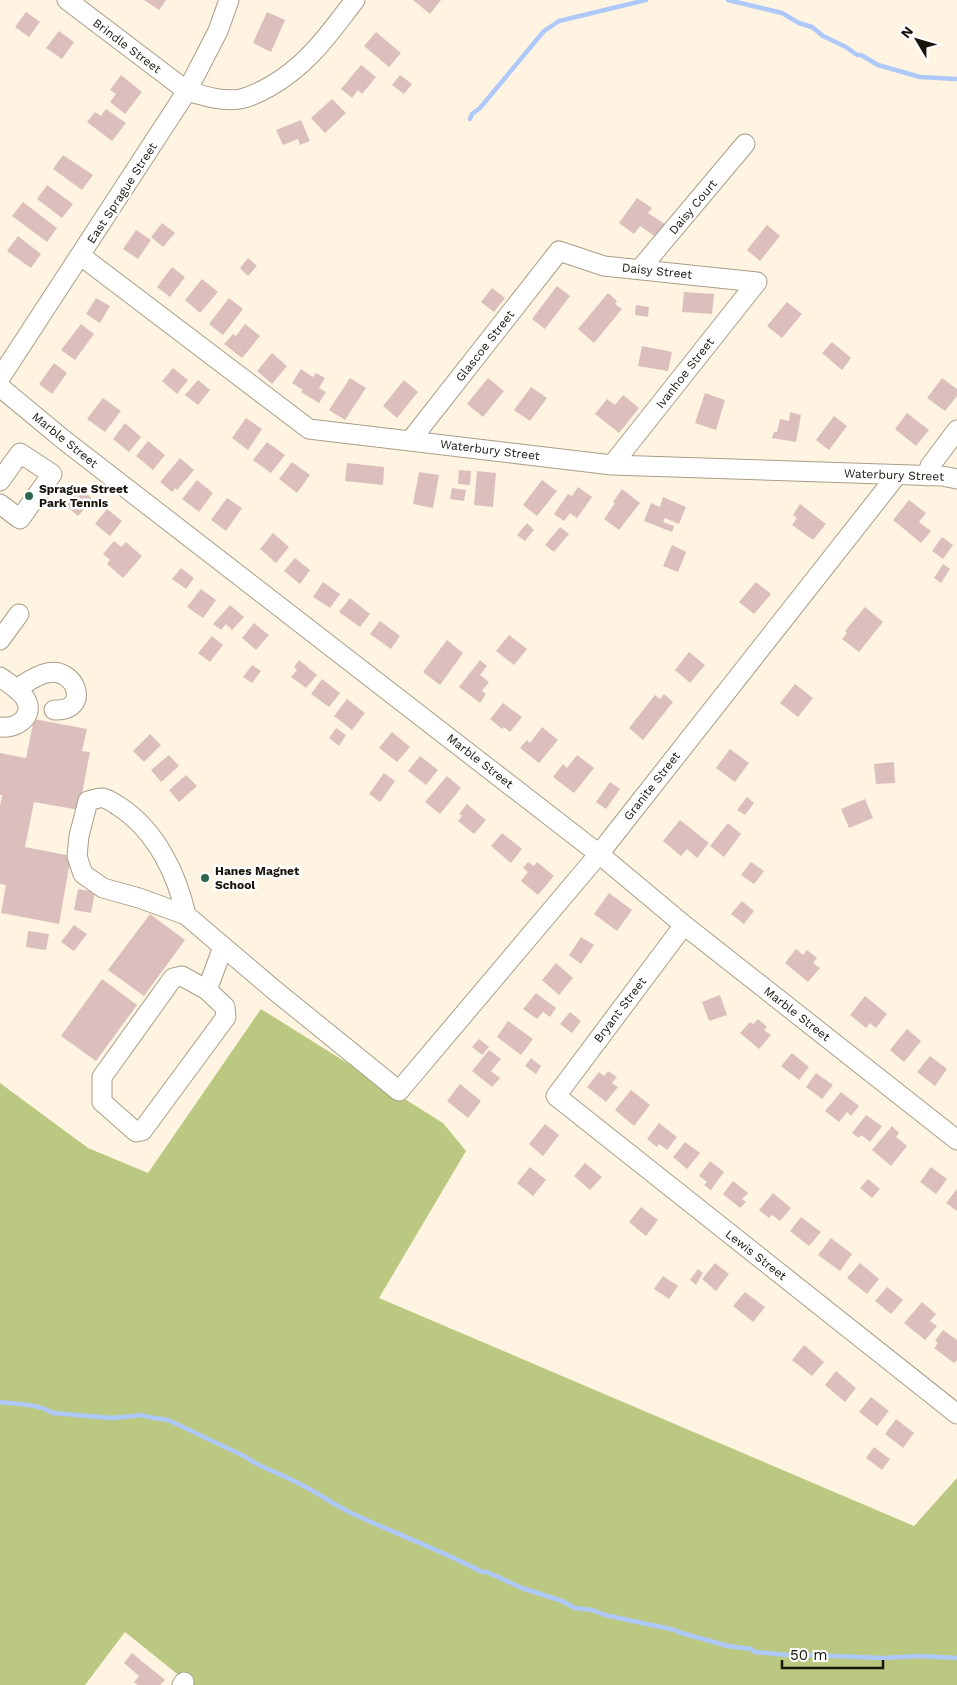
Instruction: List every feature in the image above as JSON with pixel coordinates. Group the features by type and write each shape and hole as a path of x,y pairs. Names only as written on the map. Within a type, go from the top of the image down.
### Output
{"street":[{"name":"Brindle Street","path":"67,0 187,91"},
{"name":"East Sprague Street","path":"0,378 187,91 218,31 229,0"},
{"path":"187,91 228,100 241,99 258,93 280,81 318,49 355,0"},
{"name":"Daisy Court","path":"640,270 745,144"},
{"name":"Daisy Street","path":"559,251 604,266 757,282"},
{"name":"Glascoe Street","path":"410,441 559,251"},
{"name":"Waterbury Street","path":"81,256 309,429 612,465 942,476 957,479"},
{"name":"Ivanhoe Street","path":"612,465 757,282"},
{"name":"Marble Street","path":"0,387 64,440 599,854 684,925 957,1140"},
{"path":"928,476 930,466 957,430"},
{"path":"0,481 20,452 52,474 20,519 3,510"},
{"name":"Granite Street","path":"222,946 399,1091 599,854 897,475"},
{"path":"0,640 19,614"},
{"path":"16,689 46,673 56,672 66,676 77,690 75,702 69,708 54,710"},
{"path":"0,677 16,689 26,700 28,707 26,714 18,725 11,728 0,727"},
{"path":"186,915 182,897 166,859 147,831 114,803 102,798 88,801 78,836 77,856 83,874 103,888 139,898 186,915 222,946 207,990"},
{"name":"Bryant Street","path":"556,1096 684,925"},
{"path":"182,976 207,990 225,1007 226,1017 142,1131 136,1132 102,1102 102,1077 173,978 182,976"},
{"name":"Lewis Street","path":"556,1096 957,1414"}],"green space":[{"path":"261,1009 443,1123 466,1151 379,1298 914,1526 957,1478 957,1685 191,1685 125,1632 85,1685 0,1685 0,1083 88,1148 148,1173"}],"building":[{"path":"144,0 166,0 159,10"},
{"path":"413,0 441,0 430,14"},
{"path":"26,12 40,22 29,37 15,27"},
{"path":"267,12 285,20 271,52 253,43"},
{"path":"59,31 74,42 62,59 46,48"},
{"path":"376,32 401,53 389,67 364,46"},
{"path":"361,65 376,77 362,94 358,90 352,98 341,89"},
{"path":"121,75 142,92 125,114 110,102 116,94 110,90"},
{"path":"400,75 412,84 404,94 392,85"},
{"path":"332,99 346,113 325,133 311,118"},
{"path":"106,109 126,123 112,141 87,122 95,112 101,116"},
{"path":"301,120 310,141 300,145 298,139 283,145 276,130"},
{"path":"63,155 93,175 82,190 53,169"},
{"path":"47,185 73,204 62,218 37,199"},
{"path":"637,198 652,208 648,213 666,225 657,238 640,226 634,234 619,223"},
{"path":"23,202 57,228 47,242 12,216"},
{"path":"162,223 175,233 163,247 151,237"},
{"path":"767,225 780,236 760,261 747,250"},
{"path":"136,230 151,240 138,259 123,249"},
{"path":"18,236 41,254 31,268 7,251"},
{"path":"248,258 257,266 248,276 240,268"},
{"path":"172,267 185,277 170,297 157,287"},
{"path":"202,279 218,292 200,313 185,300"},
{"path":"557,286 570,296 545,329 532,319"},
{"path":"492,288 505,298 494,312 481,302"},
{"path":"684,292 714,294 712,314 682,312"},
{"path":"608,293 617,301 615,304 622,309 594,343 578,329"},
{"path":"96,298 110,306 100,323 86,314"},
{"path":"229,298 243,309 223,335 209,324"},
{"path":"787,302 802,314 782,338 767,326"},
{"path":"636,305 649,307 648,317 635,315"},
{"path":"81,324 94,334 75,360 61,350"},
{"path":"245,324 260,336 242,358 224,344 233,334 236,336"},
{"path":"832,342 851,358 842,370 822,353"},
{"path":"642,346 672,352 668,371 638,366"},
{"path":"272,353 287,366 272,384 257,371"},
{"path":"54,363 67,373 52,394 39,384"},
{"path":"173,368 188,380 177,394 162,381"},
{"path":"301,369 313,377 316,373 325,378 319,388 326,392 319,403 301,392 303,390 292,383"},
{"path":"350,378 366,388 345,420 329,410"},
{"path":"488,378 504,391 483,417 467,404"},
{"path":"942,378 957,389 957,396 945,411 927,398"},
{"path":"198,380 210,390 198,405 185,395"},
{"path":"404,380 418,392 397,418 383,406"},
{"path":"531,387 547,398 530,421 514,410"},
{"path":"705,393 725,400 716,430 695,423"},
{"path":"623,395 639,408 619,433 595,414 607,399 615,405"},
{"path":"103,398 121,411 105,432 87,419"},
{"path":"790,412 801,415 796,442 772,438 774,432 777,432 780,419 789,421"},
{"path":"907,413 929,430 916,446 895,429"},
{"path":"834,416 847,426 829,450 816,440"},
{"path":"246,418 262,429 248,450 232,438"},
{"path":"125,423 141,437 129,452 113,439"},
{"path":"148,441 165,455 153,470 136,456"},
{"path":"267,442 285,455 271,473 253,460"},
{"path":"180,458 194,470 177,490 175,488 172,492 160,482"},
{"path":"292,462 310,475 297,493 279,479"},
{"path":"347,463 384,467 383,485 345,481"},
{"path":"459,470 471,471 470,485 458,484"},
{"path":"477,471 496,473 493,507 474,505"},
{"path":"419,472 439,475 433,508 413,504"},
{"path":"197,480 213,493 199,512 182,499"},
{"path":"542,480 557,491 537,516 523,505"},
{"path":"78,487 93,499 78,516 64,504"},
{"path":"578,487 592,497 577,518 570,513 564,521 554,514 568,494 572,496"},
{"path":"452,488 466,490 464,501 450,499"},
{"path":"622,489 640,503 619,530 604,519"},
{"path":"663,497 686,507 679,524 665,518 663,522 674,526 672,532 644,521 651,503 660,507"},
{"path":"227,498 242,508 226,531 211,520"},
{"path":"909,500 926,513 919,522 931,531 921,543 893,520"},
{"path":"800,504 826,524 813,540 792,525 797,518 793,515"},
{"path":"107,509 122,521 110,536 95,524"},
{"path":"527,523 534,530 525,541 517,535"},
{"path":"560,527 569,534 554,552 545,545"},
{"path":"273,533 289,547 276,563 260,549"},
{"path":"942,537 953,545 943,559 932,551"},
{"path":"114,541 121,547 126,542 142,556 123,578 107,564 110,560 103,554"},
{"path":"672,545 686,552 678,572 663,566"},
{"path":"295,558 310,570 300,584 284,571"},
{"path":"943,564 950,569 941,583 934,578"},
{"path":"181,568 194,578 186,589 172,579"},
{"path":"323,582 340,594 330,608 313,597"},
{"path":"756,582 771,594 754,614 739,602"},
{"path":"201,589 216,600 203,618 187,607"},
{"path":"350,598 370,614 360,627 339,612"},
{"path":"230,605 244,617 232,630 226,624 221,630 213,624"},
{"path":"865,607 883,622 859,652 842,639 847,633 845,631"},
{"path":"380,621 400,636 391,649 370,634"},
{"path":"254,623 269,635 256,650 242,638"},
{"path":"509,635 527,649 514,665 496,651"},
{"path":"212,636 223,645 210,662 198,653"},
{"path":"447,640 463,653 440,685 423,672"},
{"path":"689,652 705,665 690,683 675,670"},
{"path":"299,660 317,675 306,688 291,677 297,670 294,667"},
{"path":"480,660 487,666 480,675 489,682 482,691 486,694 480,703 459,687"},
{"path":"252,665 261,671 252,683 243,677"},
{"path":"322,679 340,693 329,707 311,694"},
{"path":"795,684 813,698 798,717 780,703"},
{"path":"664,694 673,702 643,740 629,728 655,695 660,699"},
{"path":"347,699 365,713 352,730 334,716"},
{"path":"503,703 522,717 510,732 504,727 502,729 490,719"},
{"path":"34,719 87,729 82,751 90,752 79,810 34,802 25,847 71,856 59,924 1,913 6,885 0,884 0,807 2,795 0,795 0,753 26,758"},
{"path":"542,727 558,740 539,763 520,748 527,740 530,743"},
{"path":"336,728 346,735 339,746 329,738"},
{"path":"392,732 410,747 397,762 379,748"},
{"path":"150,734 161,745 144,762 133,751"},
{"path":"730,749 749,763 735,782 716,768"},
{"path":"169,755 179,766 161,782 151,770"},
{"path":"577,755 594,768 574,793 553,777 563,764 567,768"},
{"path":"420,756 438,770 426,785 408,771"},
{"path":"894,762 895,783 876,784 874,764"},
{"path":"384,773 395,781 380,802 369,794"},
{"path":"186,775 197,786 179,802 169,790"},
{"path":"447,776 461,788 440,814 425,802"},
{"path":"610,782 620,789 606,809 596,802"},
{"path":"747,797 754,803 745,815 737,810"},
{"path":"865,799 873,818 849,828 841,809"},
{"path":"467,804 486,820 474,834 458,821 462,816 459,814"},
{"path":"680,820 709,843 697,858 687,849 681,856 663,841"},
{"path":"728,823 741,834 724,857 710,846"},
{"path":"502,833 522,849 511,863 491,846"},
{"path":"528,862 534,866 537,862 554,876 538,895 521,881 528,872 523,868"},
{"path":"751,862 764,871 754,884 741,875"},
{"path":"78,889 95,892 91,913 74,910"},
{"path":"609,893 632,910 617,931 594,914"},
{"path":"742,901 754,911 744,924 731,914"},
{"path":"150,914 185,940 144,996 108,970"},
{"path":"74,925 87,934 74,951 61,942"},
{"path":"28,931 49,934 46,950 26,947"},
{"path":"581,937 594,945 581,964 569,955"},
{"path":"796,949 803,955 807,950 817,958 813,963 820,968 808,982 785,963"},
{"path":"556,963 573,978 559,995 542,980"},
{"path":"102,979 137,1005 96,1061 61,1036"},
{"path":"536,993 556,1008 550,1017 543,1012 537,1019 523,1009"},
{"path":"720,995 727,1015 709,1021 702,1002"},
{"path":"865,996 887,1014 876,1028 870,1023 866,1028 850,1015"},
{"path":"570,1012 581,1021 572,1033 560,1024"},
{"path":"758,1019 767,1027 764,1030 771,1035 759,1049 740,1033 750,1022 753,1024"},
{"path":"508,1021 533,1039 521,1055 497,1037"},
{"path":"907,1029 921,1041 904,1062 890,1050"},
{"path":"479,1039 489,1047 482,1055 472,1047"},
{"path":"489,1050 501,1059 491,1071 500,1078 492,1087 472,1071"},
{"path":"792,1053 809,1067 799,1080 781,1066"},
{"path":"930,1056 947,1069 935,1086 917,1072"},
{"path":"531,1058 541,1066 536,1074 525,1066"},
{"path":"608,1071 617,1077 612,1083 618,1087 606,1102 587,1087 599,1072 604,1076"},
{"path":"816,1073 833,1085 822,1099 806,1087"},
{"path":"460,1084 481,1101 468,1118 447,1101"},
{"path":"631,1090 650,1105 634,1126 615,1110"},
{"path":"841,1092 859,1106 851,1116 847,1112 839,1122 825,1111"},
{"path":"866,1115 882,1126 870,1142 861,1135 859,1138 852,1133"},
{"path":"659,1123 677,1137 667,1150 659,1144 657,1147 647,1139"},
{"path":"545,1124 559,1135 543,1156 529,1144"},
{"path":"892,1126 899,1133 896,1137 907,1146 891,1166 872,1150"},
{"path":"685,1142 700,1153 687,1169 673,1157"},
{"path":"710,1161 724,1172 711,1190 704,1185 707,1182 699,1176"},
{"path":"585,1163 602,1177 590,1190 574,1176"},
{"path":"530,1167 546,1180 533,1196 517,1183"},
{"path":"931,1167 947,1179 936,1194 920,1182"},
{"path":"868,1179 880,1189 872,1198 860,1188"},
{"path":"733,1181 748,1193 742,1199 746,1202 740,1208 723,1194"},
{"path":"957,1189 957,1211 946,1203"},
{"path":"773,1193 791,1208 780,1221 772,1215 769,1218 759,1210"},
{"path":"641,1207 658,1220 646,1236 629,1222"},
{"path":"801,1217 821,1232 809,1246 790,1231"},
{"path":"831,1238 852,1254 840,1271 818,1255"},
{"path":"715,1263 729,1274 716,1291 702,1279"},
{"path":"860,1263 879,1279 867,1294 847,1278"},
{"path":"698,1269 703,1273 696,1285 690,1280"},
{"path":"663,1276 678,1286 669,1299 654,1289"},
{"path":"887,1287 903,1300 891,1314 875,1301"},
{"path":"745,1292 765,1307 753,1322 733,1306"},
{"path":"922,1302 936,1314 930,1321 937,1326 925,1340 904,1323"},
{"path":"943,1330 957,1340 957,1360 954,1363 934,1348 938,1343 935,1341"},
{"path":"804,1345 824,1362 812,1376 792,1360"},
{"path":"836,1371 856,1388 845,1402 825,1385"},
{"path":"871,1397 889,1411 877,1426 859,1412"},
{"path":"896,1419 914,1433 903,1448 885,1434"},
{"path":"874,1447 890,1459 882,1470 866,1458"},
{"path":"132,1653 165,1680 160,1685 138,1685 134,1682 139,1676 124,1663"}],"waterway":[{"path":"470,119 472,114 480,108 544,31 559,21 646,0"},
{"path":"728,0 782,13 799,23 812,27 823,36 878,65 920,77 957,79"},
{"path":"0,1402 34,1406 53,1413 112,1418 143,1415 168,1420 244,1456 366,1520 482,1572 487,1572 522,1588 562,1601 575,1608 592,1610 605,1615 675,1630 728,1646 751,1649 755,1652 795,1656 884,1658 918,1656 957,1658"}],"place":[{"name":"Sprague Street Park Tennis","path":"29,496"},
{"name":"Hanes Magnet School","path":"205,878"}]}
